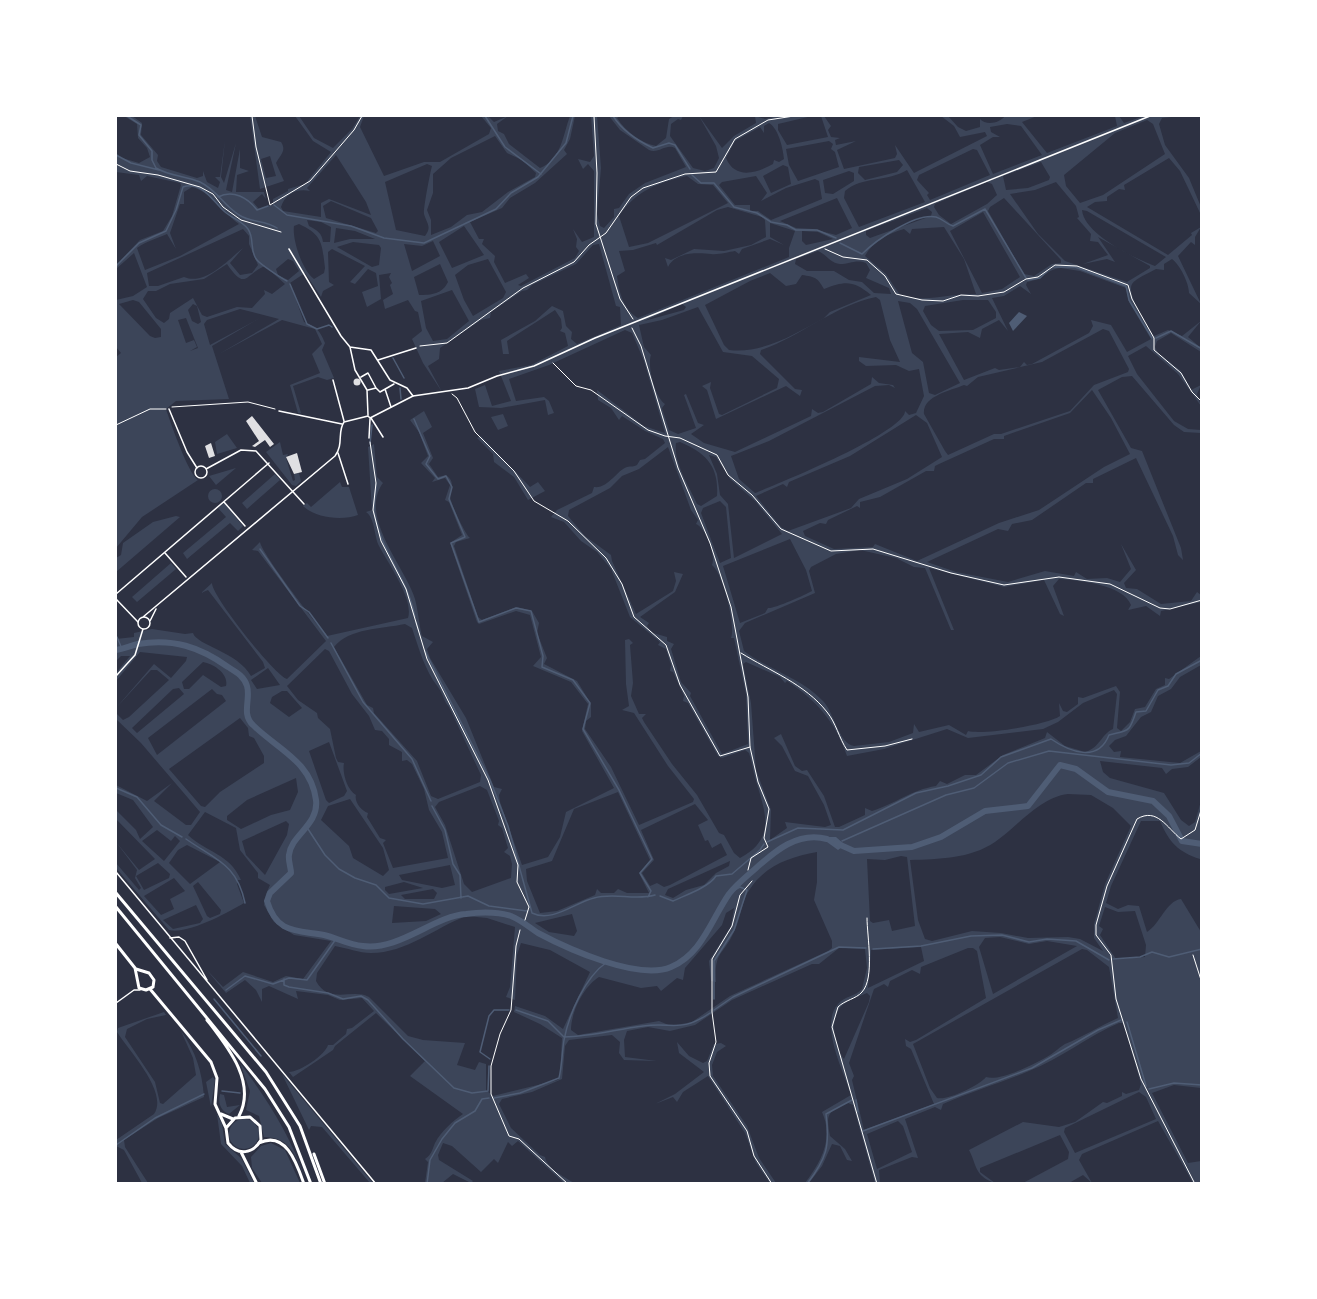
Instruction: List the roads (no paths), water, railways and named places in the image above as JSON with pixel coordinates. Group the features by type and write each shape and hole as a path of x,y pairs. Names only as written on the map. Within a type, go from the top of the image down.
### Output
{"highway":[{"path":"116,893 266,1072 300,1126 323,1184"},
{"path":"116,907 272,1098 289,1127 311,1184"},
{"path":"116,944 135,968 138,976 137,985 141,989 151,988"},
{"path":"165,966 224,1042 236,1063 247,1094 239,1116"},
{"path":"135,968 153,976 151,988 211,1062 217,1078 215,1104 226,1128 228,1143 240,1152 257,1184"},
{"path":"138,976 143,973"},
{"path":"219,1113 233,1119"},
{"path":"226,1128 233,1119 239,1116 250,1117 258,1122 262,1132 260,1143"},
{"path":"240,1152 249,1151 260,1143 273,1140 287,1148 304,1184"},
{"path":"246,1161 249,1151"}],"street":[{"path":"279,411 343,423 369,417 413,396 451,392 549,360 631,324 1150,116"},
{"path":"289,249 341,336 350,347 367,390 369,438"},
{"path":"350,347 371,350 395,384 407,388 413,396"},
{"path":"378,360 416,348"},
{"path":"360,377 368,374 380,392 395,384"},
{"path":"138,622 338,452 342,441 343,423 333,380"},
{"path":"367,390 376,388"},
{"path":"385,389 392,408"},
{"path":"170,409 187,452 197,468"},
{"path":"369,417 383,437"},
{"path":"206,469 235,453 246,450 256,451 269,462 304,504"},
{"path":"338,452 348,484"},
{"path":"116,594 269,462"},
{"path":"197,468 202,466 206,469"},
{"path":"197,468 195,474 200,478 205,476 206,469"},
{"path":"224,501 245,526"},
{"path":"165,552 186,577"},
{"path":"116,599 143,629"},
{"path":"116,676 137,651 143,629 147,628 157,608"},
{"path":"143,617 150,622"},
{"path":"116,872 376,1184"},
{"path":"170,938 176,936 185,940 208,983"},
{"path":"116,1004 137,985"},
{"path":"134,990 141,989"}],"waterway":[{"path":"127,116 141,125 139,135 152,151 152,160 156,168 200,182 239,215 277,228"},
{"path":"485,116 505,147 541,174"},
{"path":"274,205 287,215 351,226 384,238 424,243 496,209 511,193 538,177 566,143 573,116"},
{"path":"613,116 631,135 653,148 669,143 675,145 690,169"},
{"path":"116,155 131,163 159,170"},
{"path":"692,175 701,183 714,183 734,207 757,213 771,222 787,225 796,230 817,230 836,238"},
{"path":"116,266 139,243 166,231 183,187 190,186 207,193 225,212 246,226 257,260 287,281"},
{"path":"218,197 235,194 257,210 268,206"},
{"path":"840,243 862,254 886,235 907,223 936,217 953,226 985,209 1026,278"},
{"path":"1054,267 1075,267 1126,286 1129,300 1152,338"},
{"path":"1028,280 1040,278 1047,271"},
{"path":"290,284 307,324 317,329 329,325 332,327"},
{"path":"1156,338 1171,331 1202,349"},
{"path":"393,358 404,378"},
{"path":"400,388 401,399"},
{"path":"414,419 430,456 426,464 438,479 446,476 452,487 449,499 465,537 451,543 479,622 516,608 531,611 543,656 542,667 573,680 590,703 583,729 619,790 652,859 640,873 651,891 648,897"},
{"path":"370,444 372,425"},
{"path":"376,484 374,512 377,526 406,590 415,617"},
{"path":"260,549 300,606 309,612 328,638"},
{"path":"416,622 419,632"},
{"path":"117,637 122,649"},
{"path":"116,650 151,642 174,643 196,649 218,660 242,677 246,683 249,721 292,757 307,775 313,787 316,809 291,848 289,857 291,873 270,893 267,901 276,920 296,931 324,935 358,945 376,946 403,939 454,916 495,913 511,916 551,940 604,961 623,967 657,970 671,967 691,954 729,894 779,849 806,838 827,839"},
{"path":"331,643 363,702 412,759 431,801"},
{"path":"425,651 490,780 508,826 532,913 547,916 602,896 647,897 655,895"},
{"path":"767,842 798,828 843,830 916,793 981,775 1001,757 1051,739 1075,751 1091,752 1104,744 1109,735 1127,730 1136,712 1146,711 1158,690 1168,686 1176,674 1202,660"},
{"path":"842,841 946,795 974,788 1008,763 1049,751 1171,765 1189,763 1202,753"},
{"path":"836,843 854,851 912,847 941,837 985,811 1028,806 1060,765 1076,769 1108,792 1153,801 1169,816 1182,841 1202,844"},
{"path":"116,788 137,797 161,825 182,837"},
{"path":"432,806 445,830 453,864 460,875 461,898"},
{"path":"308,829 325,855 339,869 355,878 376,885 389,898 423,904 468,896 489,906 527,911"},
{"path":"186,839 216,858 231,871 237,879 245,903"},
{"path":"660,896 673,901 703,887 716,876 732,874 764,844"},
{"path":"714,999 714,961 734,930 747,890 740,887 731,892"},
{"path":"873,949 921,946 971,936 1002,935 1029,942 1047,939 1076,941 1109,960"},
{"path":"226,990 245,976 273,984 289,978 307,980 336,939"},
{"path":"714,1010 733,997 839,947 866,948"},
{"path":"1113,959 1140,957 1152,952 1169,957 1202,949"},
{"path":"494,1098 520,1093 559,1078 564,1040 574,1008 585,986 607,962"},
{"path":"284,979 284,985 289,987 328,993 343,999 361,996 368,1000 403,1039 454,1088 472,1093 488,1091 489,1066"},
{"path":"214,999 261,1056"},
{"path":"490,1059 480,1052 489,1016 494,1010 509,1010"},
{"path":"516,1010 548,1021 564,1037 643,1026 684,1025 710,1013"},
{"path":"863,1131 1032,1068 1098,1030 1121,1020"},
{"path":"1127,1022 1146,1086"},
{"path":"1149,1089 1174,1083 1202,1085"},
{"path":"222,1091 240,1093"},
{"path":"116,1145 155,1118 204,1094"},
{"path":"427,1184 430,1160 442,1139 455,1123 475,1111 482,1099 489,1098"},
{"path":"807,1184 819,1167 826,1151 828,1135 826,1114 852,1100"},
{"path":"856,1100 858,1112"}]}
